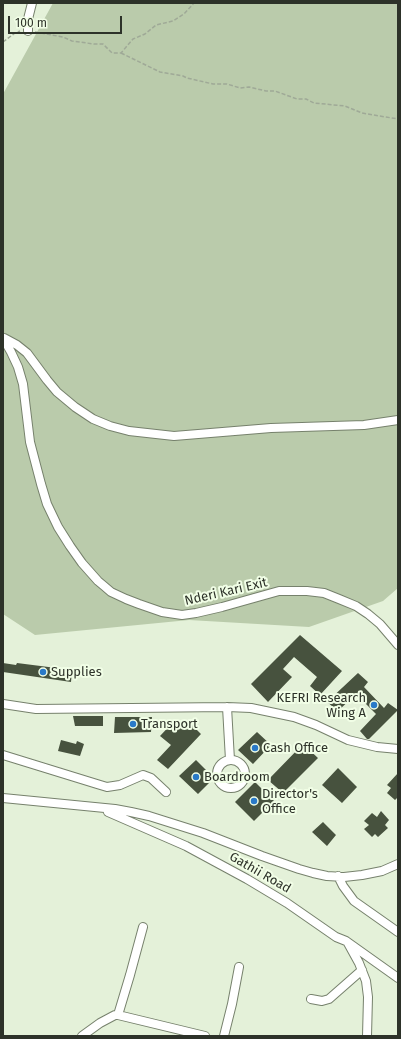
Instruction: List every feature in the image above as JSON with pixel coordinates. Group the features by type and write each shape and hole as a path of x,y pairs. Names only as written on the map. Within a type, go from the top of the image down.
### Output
{"street":[{"path":"28,30 28,19 32,3"},
{"path":"3,338 17,345 27,353 57,392 75,407 93,419 110,426 129,431 174,436 271,428 364,425 398,420"},
{"name":"Nderi Kari Exit","path":"3,338 18,367 23,384 30,442 47,504 58,527 82,563 98,581 108,589 126,599 162,612 182,615 202,612 279,592 308,591 324,593 356,606 368,614 380,624 398,645"},
{"path":"3,704 36,709 251,708 294,717 316,725 348,740 377,747 398,748"},
{"path":"228,707 230,760"},
{"path":"3,756 108,787 120,785 143,775 151,778 166,792"},
{"path":"3,798 132,812 149,816 320,875 362,875 382,871 398,864"},
{"name":"Gathii Road","path":"99,808 186,846 247,879 287,903 336,937 346,941 398,978"},
{"path":"338,876 343,886 354,900 398,932"},
{"path":"118,1015 143,927"},
{"path":"346,941 359,963 366,981 368,997 367,1036"},
{"path":"224,1036 239,967"},
{"path":"311,999 322,1001 329,1000 362,970"},
{"path":"82,1036 100,1023 115,1015 205,1036"}],"path":[{"path":"121,53 133,39 145,34 156,25 173,21 184,14 194,3"},
{"path":"3,42 15,33 28,30 63,37 72,41 103,44 112,53 121,53 160,72 213,84 227,84 240,88 249,87 266,91 275,91 297,99 306,99 314,103 345,106 362,113 398,119"}],"green space":[{"path":"53,3 398,3 398,588 383,601 309,627 189,620 35,635 3,614 3,94"}],"building":[{"path":"300,635 342,671 320,695 310,686 317,677 294,657 283,669 292,677 268,702 251,684"},
{"name":"Supplies","path":"3,663 16,665 17,663 72,670 71,682 3,672"},
{"name":"KEFRI Research Wing A","path":"358,673 368,682 364,687 384,708 388,703 398,710 369,739 367,739 360,731 376,714 356,694 338,711 327,702"},
{"path":"73,716 103,716 103,726 75,726"},
{"name":"Transport","path":"115,717 152,717 151,732 114,733"},
{"path":"175,720 186,729 191,724 201,734 168,769 157,760 171,745 160,736"},
{"name":"Cash Office","path":"257,732 271,745 253,764 238,750"},
{"path":"61,740 76,744 77,741 84,744 80,756 58,751"},
{"path":"303,744 318,758 283,793 268,780"},
{"name":"Boardroom","path":"196,760 214,778 198,794 179,776"},
{"path":"338,768 357,787 342,803 322,785"},
{"path":"398,773 398,797 395,800 387,793 391,788 387,785"},
{"name":"Director's Office","path":"255,782 274,801 254,821 235,802"},
{"path":"381,811 389,820 385,825 388,828 378,837 375,834 372,837 364,829 369,825 364,821 372,813 377,817"},
{"path":"323,822 336,835 327,846 312,832"}],"place":[{"name":"Supplies","path":"43,672"},
{"name":"KEFRI Research Wing A","path":"374,705"},
{"name":"Transport","path":"133,724"},
{"name":"Cash Office","path":"255,748"},
{"name":"Boardroom","path":"196,777"},
{"name":"Director's Office","path":"254,801"}]}
